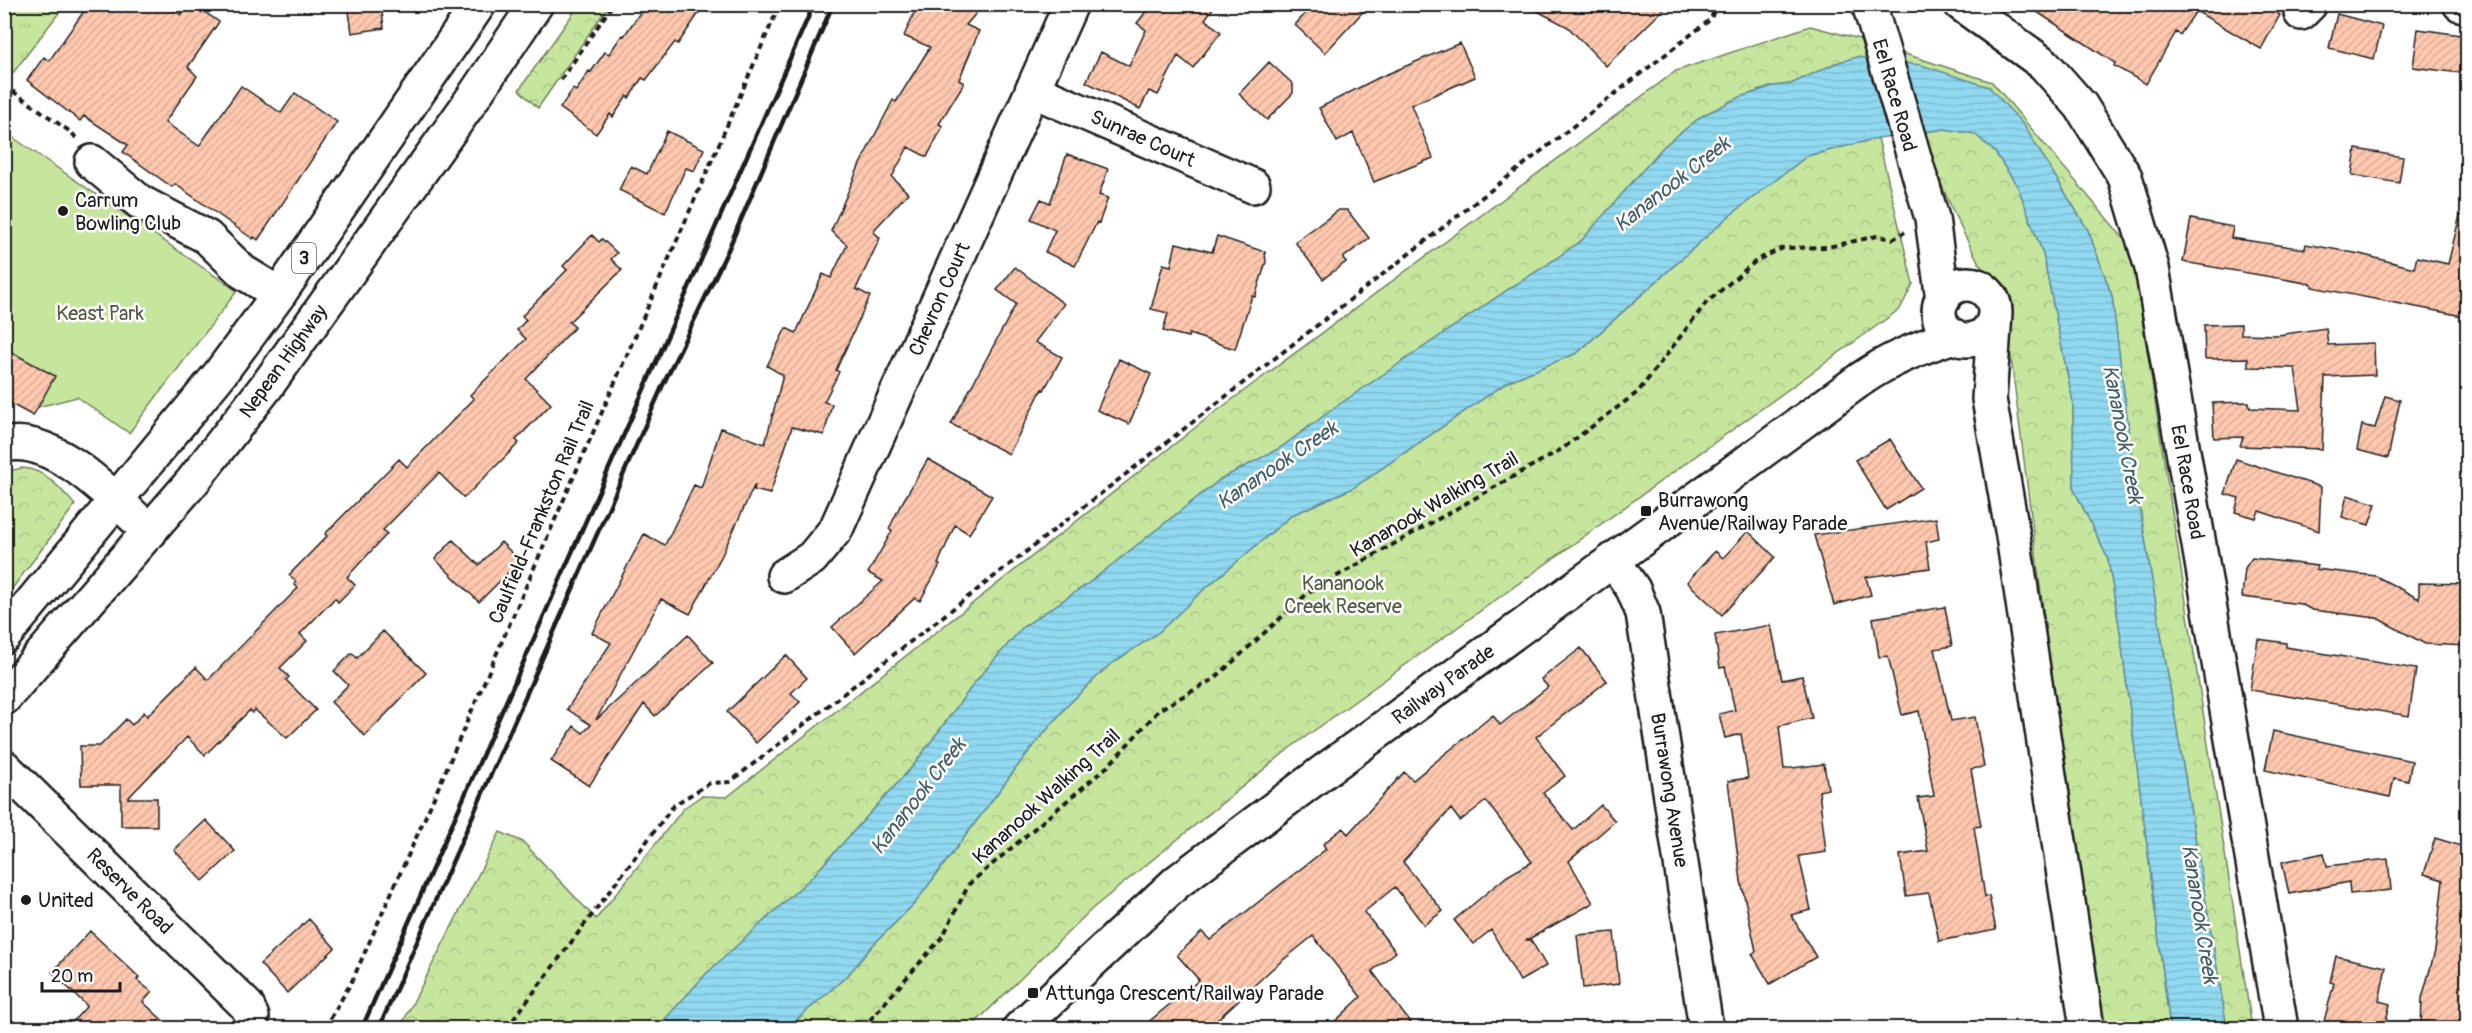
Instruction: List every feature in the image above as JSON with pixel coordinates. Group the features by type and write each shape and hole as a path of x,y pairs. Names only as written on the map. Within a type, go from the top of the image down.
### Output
{"main road":[{"name":"3","path":"4,636 219,375 279,294 479,4"},
{"name":"Nepean Highway","path":"4,698 150,532 269,383 466,108 536,4"},
{"name":"Chevron Court","path":"784,576 812,558 836,529 1071,4"},
{"name":"Eel Race Road","path":"1960,4 2044,64 2081,106 2125,177 2152,268 2281,1029"},
{"path":"2460,4 2468,6"},
{"name":"Eel Race Road","path":"1872,13 1916,168 1919,224 1942,302 1942,323 1955,337"},
{"name":"Sunrae Court","path":"1032,90 1253,186"},
{"path":"92,162 141,202 207,237 243,272 279,294"},
{"name":"Eel Race Road","path":"1919,224 1944,238 1991,303"},
{"name":"Railway Parade","path":"1032,1024 1177,882 1886,362 1955,287 1966,285 1978,287 1991,303 1992,325 1985,334 1968,340 1955,337 1923,346 1886,362"},
{"path":"1991,303 1989,399 2013,536 2087,1029"},
{"path":"1955,337 1989,399"},
{"path":"4,445 21,443 42,447 82,473 150,532"},
{"name":"Burrawong Avenue","path":"1613,560 1633,589 1643,613 1706,1029"},
{"name":"Reserve Road","path":"4,767 247,1006 251,1023"}],"path":[{"path":"561,81 614,4"},
{"path":"710,4 733,10"},
{"name":"Caulfield-Frankston Rail Trail","path":"325,1029 352,981 428,812 780,4"},
{"path":"507,1029 675,805 710,783 730,782 1711,19 1716,4"},
{"path":"4,85 72,133 92,162"},
{"name":"Kananook Walking Trail","path":"863,1029 942,936 969,884 1108,766 1160,709 1214,679 1309,592 1562,449 1638,392 1706,303 1757,260 1783,248 1828,247 1877,236 1893,239 1919,224"}],"green space":[{"path":"4,5 65,5 6,82 4,81"},
{"path":"579,5 609,5 538,108 519,90"},
{"path":"1810,26 1856,38 1992,82 2131,247 2252,1028 2227,1028 2134,473 2112,296 2088,230 2023,124 1857,57 1836,63 1791,84 1773,86 1738,98 1702,116 1664,146 1582,240 1340,404 1280,448 1221,479 1085,586 1023,627 976,681 913,766 812,877 707,973 657,1028 400,1028 500,832 523,842 596,919 684,808 701,796 727,797 1210,416 1676,71"},
{"path":"1945,129 1975,134 1995,152 2018,187 2043,254 2073,402 2074,489 2108,559 2120,631 2170,1028 2104,1028 2053,688 2005,311 1948,201 1931,155 1924,132"},
{"name":"Carrum Bowling Club","path":"5,132 237,291 129,433 77,397 38,407 5,400"},
{"name":"Kananook Creek Reserve","path":"1878,138 1913,284 1900,309 1290,748 1093,908 970,1028 787,1028 848,975 873,945 915,903 1026,755 1066,707 1107,667 1159,632 1200,593 1292,515 1353,488 1509,381 1577,353 1729,216 1807,156"},
{"path":"22,468 45,476 75,505 5,598 5,472"}],"water":[{"name":"Kananook Creek","path":"1857,57 1921,65 1989,87 2023,124 2088,230 2112,296 2134,473 2227,1028 2170,1028 2120,631 2108,559 2074,489 2073,402 2043,254 2018,187 1995,152 1975,134 1945,129 1878,138 1807,156 1729,216 1577,353 1509,381 1353,488 1292,515 1200,593 1159,632 1107,667 1066,707 1026,755 915,903 873,945 848,975 787,1028 657,1028 707,973 812,877 913,766 976,681 1023,627 1085,586 1221,479 1280,448 1340,404 1582,240 1664,146 1702,116 1738,98 1773,86 1791,84 1836,63"}],"building":[{"path":"89,4 165,4 181,15 189,4 193,4 219,22 188,67 197,76 165,122 199,146 241,86 281,113 295,93 337,122 258,240 254,237 253,239 175,184 172,187 123,152 128,145 84,116 80,121 27,80 44,57 49,61"},
{"path":"348,4 381,4 384,28 352,33"},
{"path":"646,4 705,4 678,44 675,42 646,80 642,78 629,98 627,96 613,117 610,114 596,134 560,108 573,89 576,91 605,52 609,54 622,35 624,36"},
{"path":"918,4 984,4 966,25 979,31 959,80 964,83 939,124 943,126 927,157 908,147 892,177 908,193 873,231 880,238 856,289 870,296 836,370 839,372 824,402 832,404 824,435 792,427 770,494 754,490 755,484 721,557 690,614 661,599 596,720 688,635 713,663 655,716 644,704 589,786 551,761 574,726 583,733 591,725 567,709 611,643 592,633 644,534 665,545 694,485 701,488 721,428 765,444 783,375 767,366 786,328 796,333 823,274 831,278 847,245 831,231 860,164 893,100 896,102 930,47 904,36"},
{"path":"1152,4 1216,4 1205,19 1221,32 1193,68 1178,56 1158,95 1149,91 1140,109 1086,82 1101,52 1129,66 1146,30 1137,23"},
{"path":"1314,4 1370,4 1325,53 1295,25"},
{"path":"1524,4 1669,4 1606,66 1568,27"},
{"path":"2025,4 2263,4 2280,15 2261,49 2196,11 2180,35 2176,32 2146,84 2114,66 2115,63"},
{"path":"2337,14 2382,26 2374,59 2329,48"},
{"path":"2418,29 2468,36 2468,74 2413,67"},
{"path":"1460,43 1475,77 1411,105 1433,158 1374,182 1353,133 1337,142 1319,108 1378,78"},
{"path":"1269,62 1293,84 1293,93 1267,120 1239,94"},
{"path":"667,131 704,149 694,171 686,168 665,213 619,190 631,166 647,174"},
{"path":"2356,149 2403,157 2399,183 2352,175"},
{"path":"1067,154 1108,169 1099,195 1108,198 1099,223 1097,222 1075,266 1045,252 1055,230 1031,219 1041,199 1050,203"},
{"path":"1339,210 1347,210 1369,238 1343,258 1346,262 1323,279 1295,242"},
{"path":"2460,215 2468,216 2468,317 2312,287 2312,284 2183,262 2191,219 2233,227 2231,238 2305,249 2306,244 2360,254 2414,268 2417,257 2448,264"},
{"path":"592,235 599,242 602,239 617,253 611,259 622,270 569,322 575,327 526,379 551,404 516,440 519,443 464,498 439,473 383,530 387,534 347,577 355,585 338,602 335,598 300,634 307,641 280,668 289,677 286,680 316,710 287,738 255,710 252,713 250,710 205,755 187,737 128,798 157,798 157,826 121,826 121,785 81,785 80,746 100,746 126,719 132,725 144,712 147,716 196,667 208,680 298,588 289,575 327,536 325,534 399,459 407,467 474,399 470,395 526,339 517,330 526,320 522,316 567,270 563,266"},
{"path":"1217,236 1265,252 1266,262 1235,349 1189,334 1188,337 1163,331 1168,313 1151,309 1163,264 1171,266 1176,243 1212,252"},
{"path":"1015,267 1064,304 1035,342 1062,357 1044,390 1042,389 1009,454 951,424 1016,304 997,290"},
{"path":"2241,324 2241,334 2278,335 2326,328 2328,345 2374,343 2375,375 2325,377 2322,449 2240,446 2243,437 2214,438 2212,403 2249,402 2250,408 2301,410 2295,368 2248,367 2248,358 2205,359 2204,325"},
{"path":"4,348 55,376 33,416 4,400"},
{"path":"1119,359 1151,374 1129,424 1097,410"},
{"path":"2385,396 2400,400 2388,458 2357,450 2362,425 2375,428"},
{"path":"1890,439 1921,488 1886,510 1855,460"},
{"path":"928,459 992,496 969,534 955,525 938,564 940,565 920,601 915,598 855,653 832,627 883,581 868,573 892,531 889,529 899,508"},
{"path":"2236,459 2321,487 2319,531 2259,511 2256,518 2235,512 2239,498 2225,494"},
{"path":"2347,495 2376,504 2369,525 2342,517"},
{"path":"1936,518 1939,539 1926,542 1930,568 1866,577 1871,595 1834,605 1814,535"},
{"path":"1748,531 1775,557 1722,615 1687,582 1715,551 1723,558"},
{"path":"453,540 479,565 501,542 520,561 479,602 435,559"},
{"path":"2252,558 2376,576 2419,599 2419,583 2468,584 2468,646 2425,644 2377,618 2312,610 2301,604 2242,597 2245,568"},
{"path":"1945,607 1952,646 1935,649 1951,721 1975,717 1984,767 1971,769 1981,826 1974,827 1985,897 1989,896 1996,930 1939,941 1929,893 1906,896 1900,855 1928,851 1918,798 1934,796 1919,711 1902,715 1888,656 1879,657 1873,618"},
{"path":"1771,625 1782,680 1802,676 1812,718 1779,726 1784,769 1824,764 1828,789 1819,791 1826,852 1799,856 1811,910 1791,915 1816,957 1770,984 1752,954 1756,951 1741,881 1728,781 1748,778 1741,734 1725,738 1719,714 1735,710 1725,667 1720,668 1715,635"},
{"path":"383,631 426,673 365,736 331,702 348,685 334,671 352,653 357,658"},
{"path":"2258,639 2286,643 2286,647 2416,669 2409,716 2250,690"},
{"path":"1581,648 1607,681 1536,737 1565,776 1543,793 1573,830 1601,805 1615,821 1569,861 1593,903 1527,940 1531,940 1546,966 1520,981 1491,930 1473,944 1454,920 1507,876 1532,862 1486,801 1460,821 1451,809 1403,862 1443,911 1424,925 1395,887 1364,912 1396,952 1372,971 1415,1029 1327,1029 1361,997 1313,936 1272,969 1207,1029 1140,1029 1199,980 1177,955 1202,932 1210,940 1326,849 1323,844 1343,828 1348,834 1404,772 1413,780 1493,715 1500,725 1548,687 1541,679"},
{"path":"786,655 807,678 791,693 800,702 756,743 727,712"},
{"path":"2273,731 2412,761 2408,781 2394,778 2390,797 2265,770"},
{"path":"206,820 235,851 203,881 174,850"},
{"path":"2435,838 2468,848 2468,1029 2421,1029 2422,998 2435,951 2443,880 2424,874"},
{"path":"2324,853 2327,866 2388,859 2391,890 2350,894 2349,882 2289,894 2282,862"},
{"path":"309,919 335,948 287,993 260,964"},
{"path":"90,931 139,977 137,980 152,992 143,1002 172,1029 66,1029 87,1006 52,972"},
{"path":"1614,932 1619,984 1583,988 1577,935"},
{"path":"2336,956 2386,967 2379,1001 2390,1004 2384,1029 2322,1029 2334,983 2330,982"}],"railway":[{"path":"362,1028 814,4"},
{"path":"379,1028 662,387 728,250 833,4"}],"place":[{"name":"Carrum Bowling Club","path":"63,211"},
{"name":"Burrawong Avenue/Railway Parade","path":"1646,511"},
{"name":"United","path":"26,900"},
{"name":"Attunga Crescent/Railway Parade","path":"1033,993"}],"park label":[{"name":"Keast Park","path":"100,313"}]}
